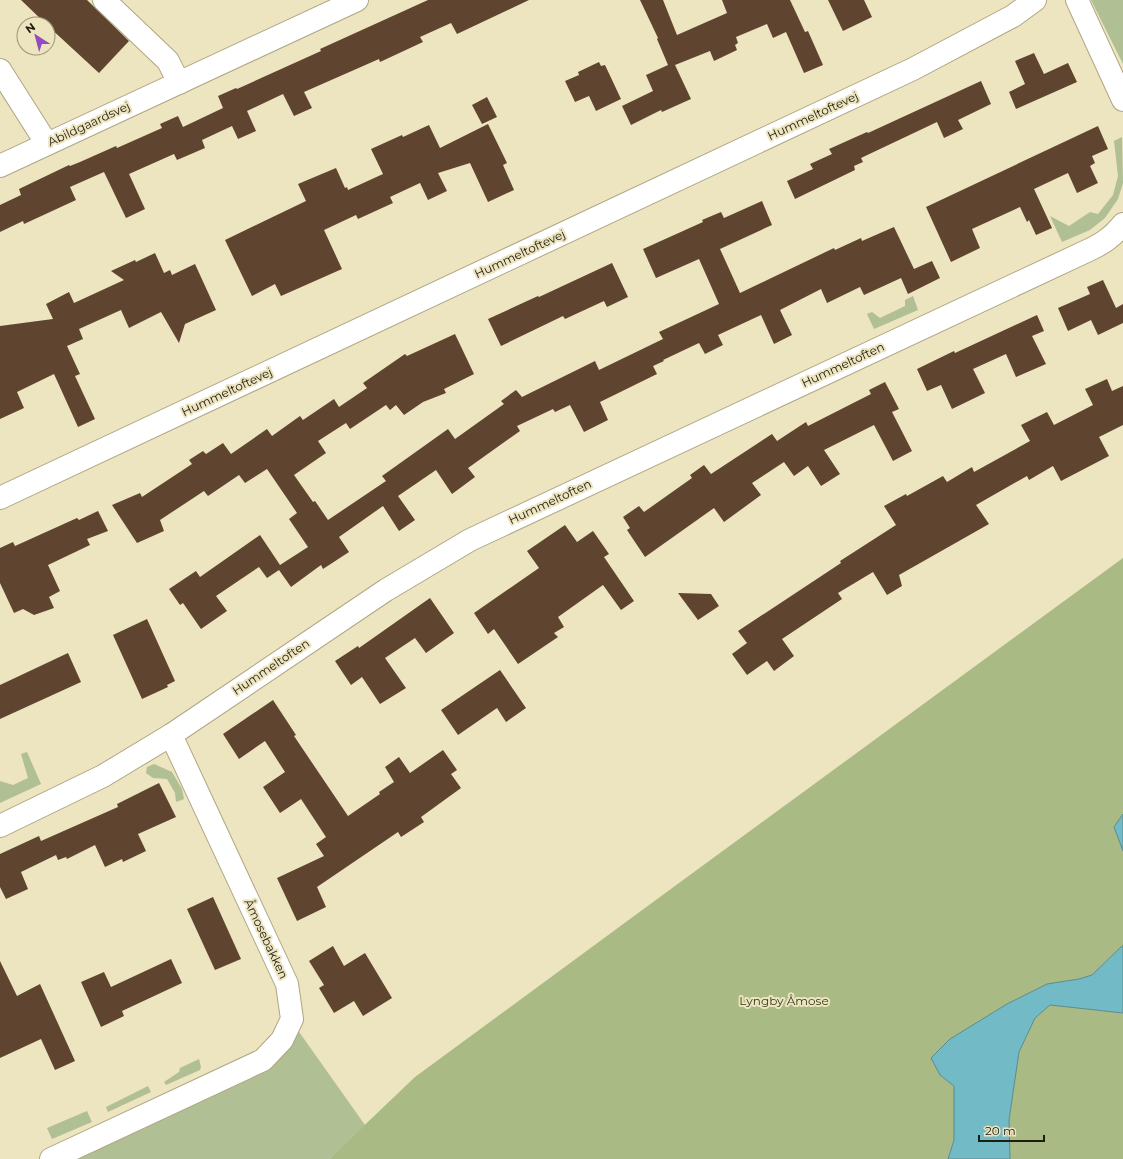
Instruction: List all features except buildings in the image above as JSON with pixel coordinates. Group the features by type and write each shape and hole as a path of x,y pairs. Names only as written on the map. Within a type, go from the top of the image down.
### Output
{"street":[{"path":"104,0 168,61 179,83"},
{"name":"Hummeltoftevej","path":"0,498 913,69 1013,16 1036,0"},
{"path":"1076,0 1123,100"},
{"name":"Abildgaardsvej","path":"0,166 179,83 348,2"},
{"path":"0,70 47,144"},
{"name":"Hummeltoften","path":"0,826 103,776 171,735 380,594 470,540 1106,242 1123,224"},
{"name":"Åmosebakken","path":"51,1159 263,1060 282,1040 292,1019 287,984 171,735"}],"green space":[{"path":"1091,0 1123,0 1123,64"},
{"path":"1122,137 1123,183 1118,199 1105,218 1090,230 1062,242 1050,216 1069,226 1090,212 1098,214 1113,195 1118,176 1114,141"},
{"path":"913,296 918,310 874,329 867,314 872,312 880,318 905,306 905,300"},
{"name":"Lyngby Åmose","path":"1123,558 1123,814 1114,827 1123,851 1123,945 1092,975 1079,979 1047,984 1007,1004 950,1039 940,1075 954,1086 954,1140 948,1159 329,1159 415,1077"},
{"path":"27,752 41,784 0,803 0,781 13,785 28,778 21,754"},
{"path":"154,764 172,772 182,789 184,799 176,802 175,793 167,779 153,778 146,773 147,767"},
{"path":"1050,1005 1123,1013 1123,1159 1010,1159 1009,1120 1019,1052 1035,1018"},
{"path":"297,1029 365,1125 329,1159 69,1159"},
{"path":"199,1059 201,1067 200,1070 166,1085 164,1082 179,1072 180,1068"},
{"path":"148,1086 151,1092 108,1112 106,1107"},
{"path":"87,1111 92,1122 52,1139 47,1128"}],"water":[{"path":"1123,814 1123,851 1114,827"},
{"path":"1123,945 1123,1013 1050,1005 1035,1018 1019,1052 1009,1120 1010,1159 948,1159 954,1140 954,1086 940,1075 931,1058 950,1039 1007,1004 1047,984 1079,979 1092,975"}]}
